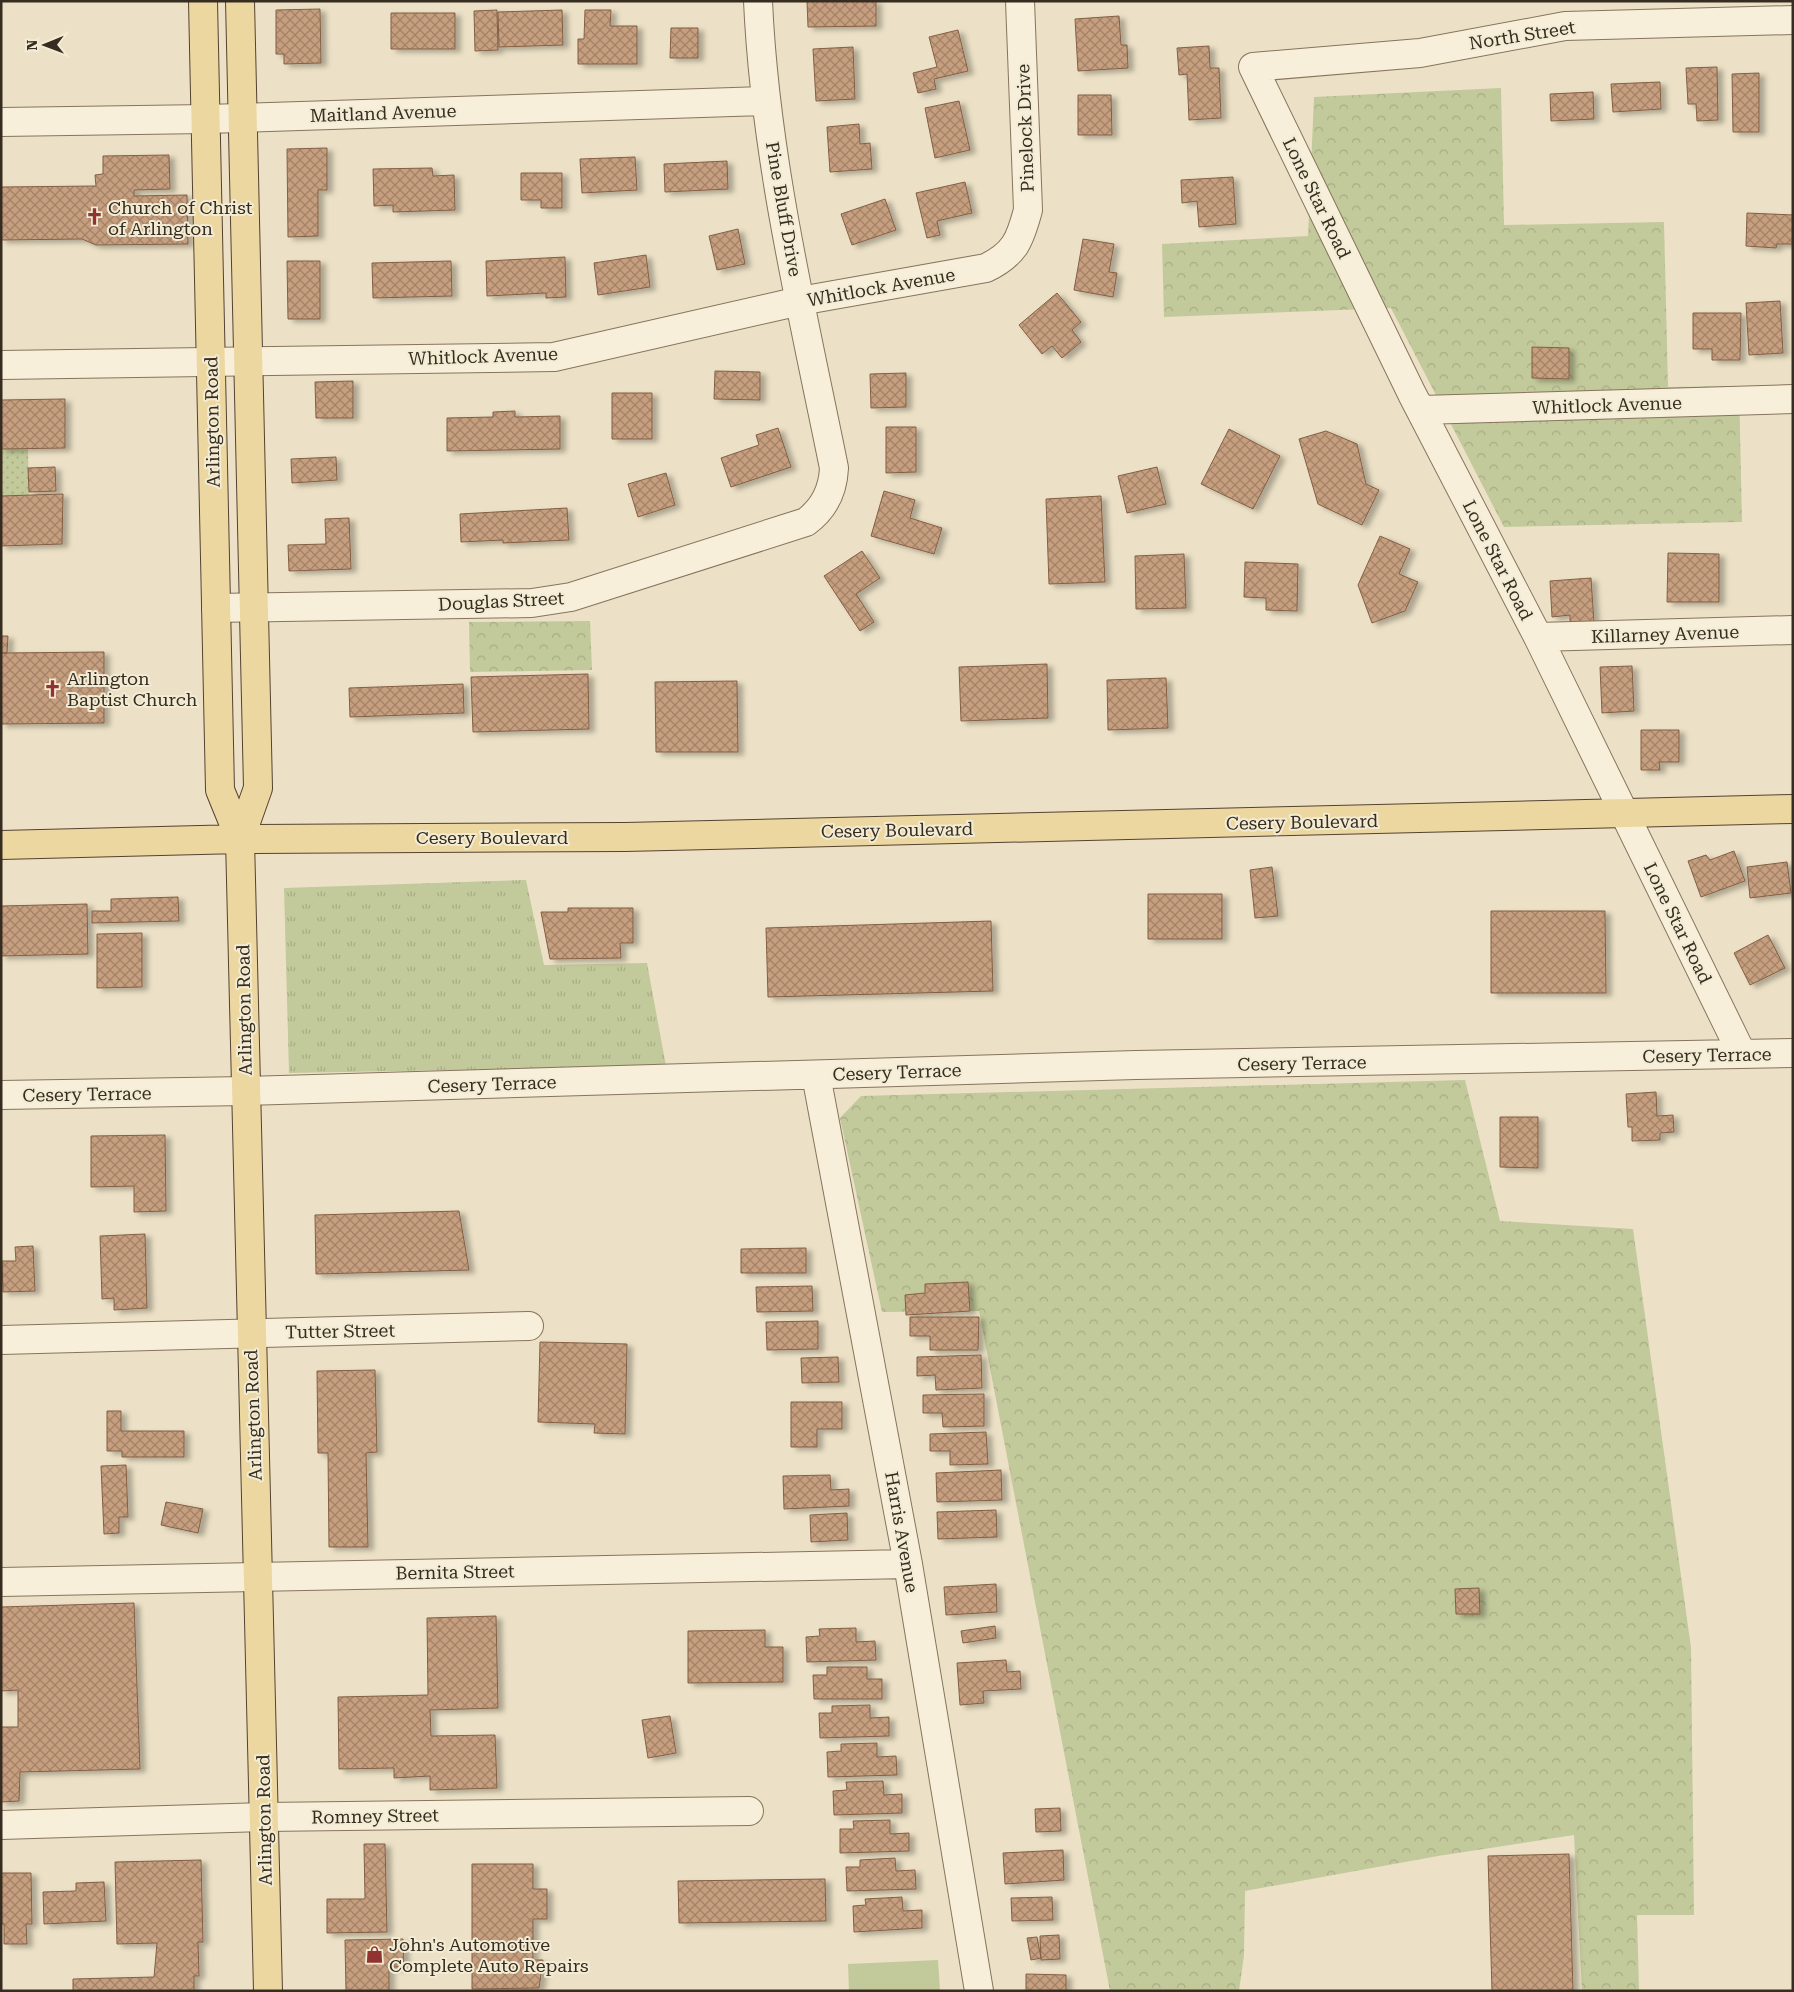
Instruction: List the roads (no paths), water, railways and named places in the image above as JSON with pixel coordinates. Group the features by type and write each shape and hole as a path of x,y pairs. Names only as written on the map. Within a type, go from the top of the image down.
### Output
{"main road":[{"name":"Arlington Road","path":"203,1 220,790 240,839"},
{"name":"Arlington Road","path":"240,1 258,788 240,839 250,1333 268,1991"},
{"name":"Cesery Boulevard","path":"1,845 240,839 625,836 1793,809"}],"street":[{"name":"Pine Bluff Drive","path":"758,1 765,101 800,302 834,468 833,484 825,502"},
{"name":"Pinelock Drive","path":"1011,251 1021,237 1028,210 1020,1"},
{"name":"North Street","path":"1253,67 1420,53 1566,26 1793,20"},
{"name":"Lone Star Road","path":"1253,67 1421,410 1538,637 1742,1054"},
{"name":"Maitland Avenue","path":"1,122 206,119 765,101"},
{"name":"Whitlock Avenue","path":"1,365 554,357 800,302 986,268 998,262 1011,251"},
{"name":"Whitlock Avenue","path":"1421,410 1793,399"},
{"name":"Douglas Street","path":"216,608 532,602 571,597 806,522 816,515 825,502"},
{"name":"Killarney Avenue","path":"1538,637 1793,630"},
{"name":"Cesery Terrace","path":"1,1095 246,1091 1136,1065 1793,1053"},
{"name":"Harris Avenue","path":"816,1075 908,1564 979,1991"},
{"name":"Tutter Street","path":"1,1340 529,1326"},
{"name":"Bernita Street","path":"1,1582 908,1564"},
{"name":"Romney Street","path":"1,1825 264,1817 749,1811"}],"place":[{"name":"Church of Christ of Arlington","path":"94,217"},
{"name":"Arlington Baptist Church","path":"53,688"},
{"name":"John's Automotive Complete Auto Repairs","path":"375,1954"}]}
